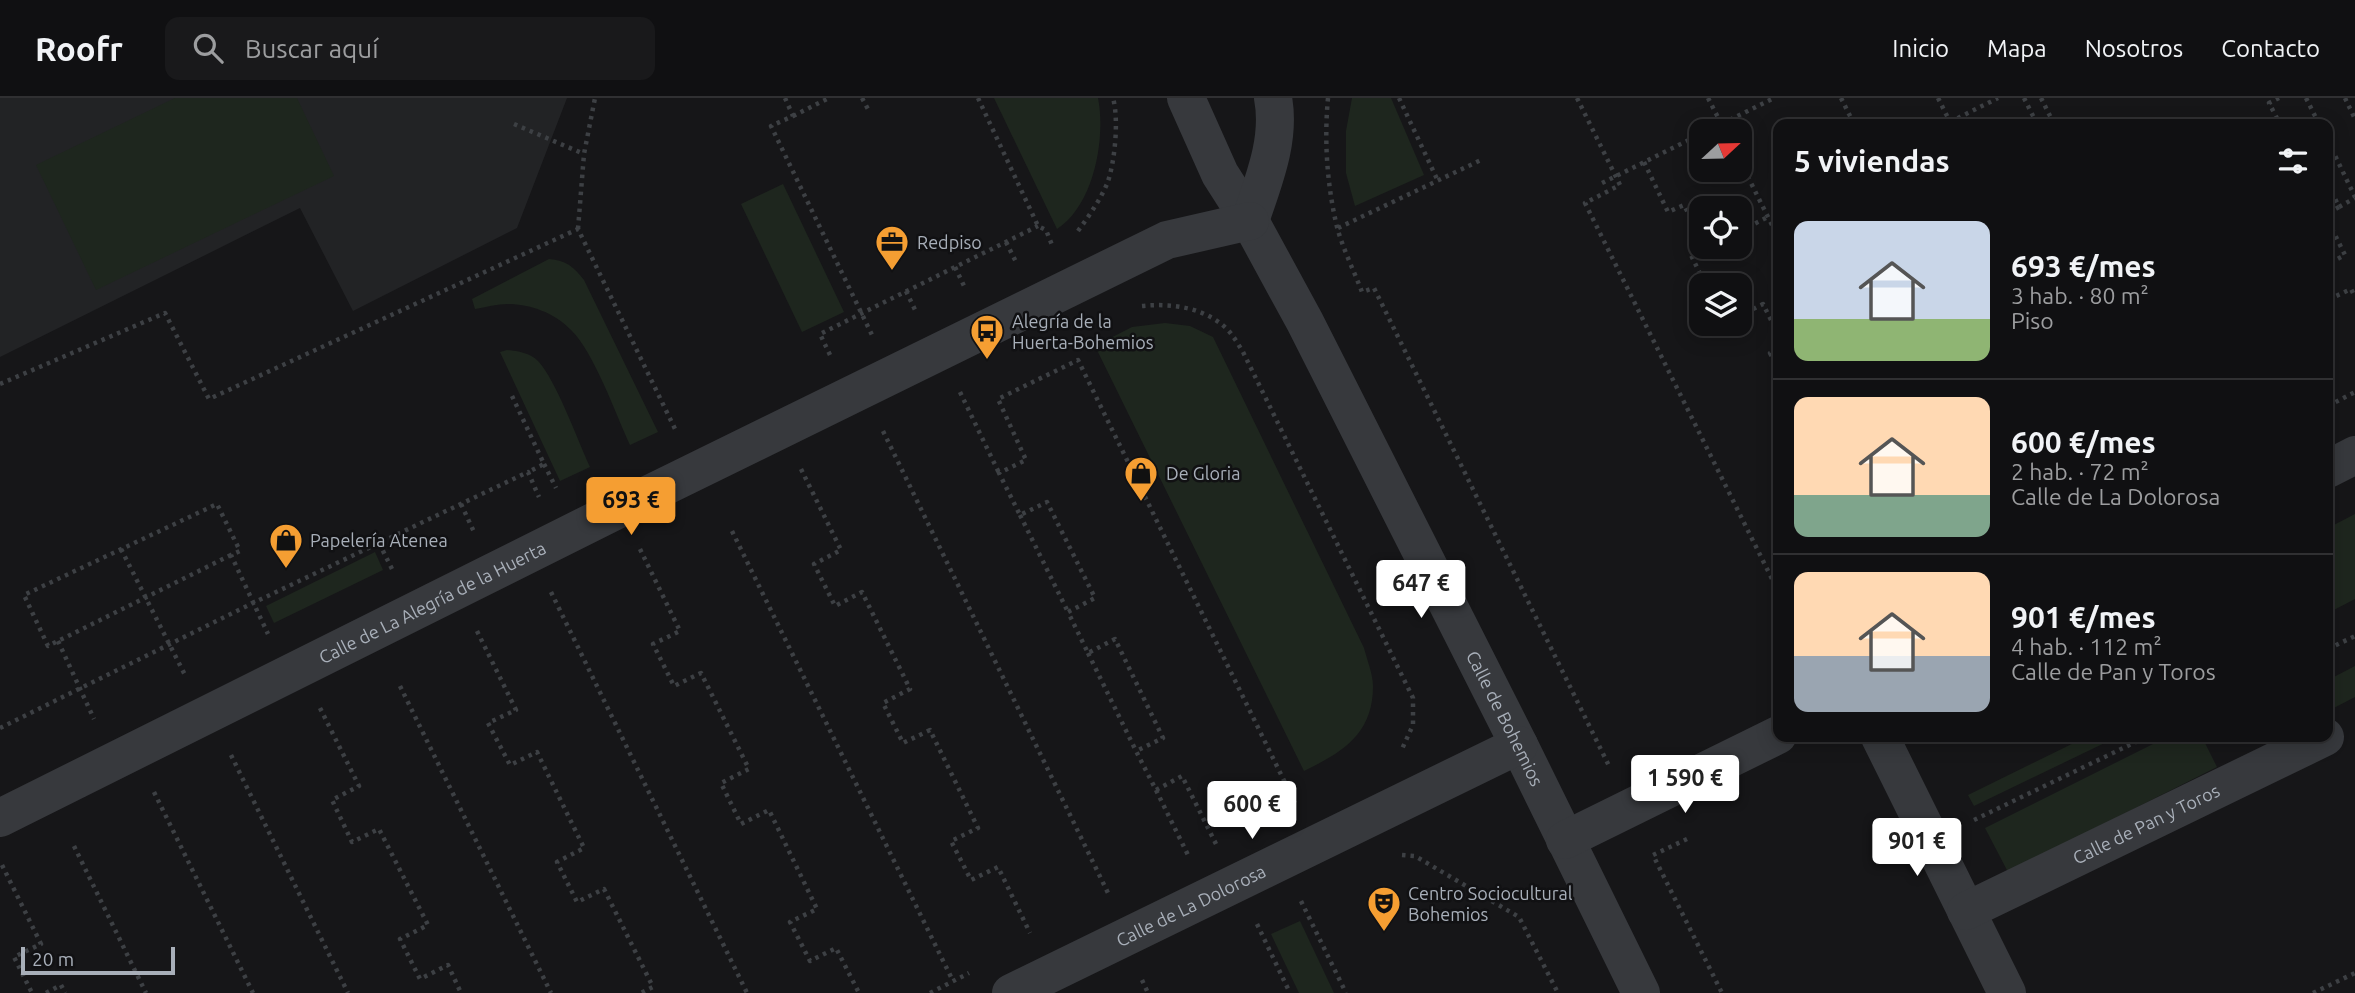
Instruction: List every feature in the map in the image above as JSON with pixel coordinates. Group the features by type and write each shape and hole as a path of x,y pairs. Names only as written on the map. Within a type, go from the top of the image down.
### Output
{"street":[{"name":"Calle de Bohemios","path":"1186,98 1220,174 1250,221 1305,322 1641,993"},
{"path":"1250,221 1272,154 1275,110 1273,98"},
{"name":"Calle de La Alegría de la Huerta","path":"0,818 631,503 1167,240 1250,221"},
{"path":"2333,466 2355,455"},
{"name":"Calle de Pan y Toros","path":"2333,733 2355,722"},
{"path":"1565,840 1773,737"},
{"path":"1882,742 2007,993"},
{"name":"Calle de Pan y Toros","path":"1966,911 2314,742"},
{"name":"Calle de La Dolorosa","path":"1011,993 1519,746"}],"path":[{"path":"595,98 583,153 578,229 678,435"},
{"path":"785,98 793,116"},
{"path":"829,98 771,126 869,328"},
{"path":"862,98 869,111"},
{"path":"978,98 1038,226 1046,230 1054,249"},
{"path":"1069,238 1079,230 1107,183 1115,139 1116,110 1113,98"},
{"path":"1328,98 1326,158 1338,228 1362,292 1374,288 1615,777"},
{"path":"1399,98 1437,179"},
{"path":"1577,98 1620,185 1585,203 1773,581"},
{"path":"1708,98 1718,119"},
{"path":"1731,119 1774,98"},
{"path":"1841,98 1852,119"},
{"path":"1938,98 1946,119"},
{"path":"1956,119 1998,98"},
{"path":"2024,98 2034,119"},
{"path":"2041,98 2052,119"},
{"path":"2277,119 2269,103 2279,98"},
{"path":"2306,98 2316,119"},
{"path":"2345,98 2355,119"},
{"path":"514,124 583,153"},
{"path":"1601,183 1689,140"},
{"path":"2333,152 2355,198 2333,210"},
{"path":"1338,228 1481,160"},
{"path":"1644,162 1668,212 1684,205 1689,215"},
{"path":"1750,182 1773,227"},
{"path":"2333,194 2339,207"},
{"path":"1752,225 1768,217"},
{"path":"827,348 820,334 1038,226"},
{"path":"0,384 165,313 209,399 578,229"},
{"path":"2333,230 2345,255 2333,261"},
{"path":"1006,242 1013,256"},
{"path":"955,267 962,282"},
{"path":"2333,296 2334,298 2351,289 2355,297"},
{"path":"906,291 913,306"},
{"path":"1132,307 1163,304 1209,315 1228,330 1243,352 1413,698 1413,725 1402,749 1393,757"},
{"path":"1752,310 1763,304 1773,324"},
{"path":"999,473 1026,460 998,399 1078,360 1299,810"},
{"path":"959,390 1192,864"},
{"path":"2333,403 2355,392"},
{"path":"512,396 557,490"},
{"path":"882,428 1113,902"},
{"path":"0,728 544,464"},
{"path":"801,468 841,550 814,564 835,606 862,592 910,689 883,703 902,743 930,730 978,828 951,841 971,880 998,867 1034,941"},
{"path":"528,472 540,499"},
{"path":"1020,515 1047,502 1095,598 1068,612"},
{"path":"217,504 240,551 231,555 48,646 24,595 217,504"},
{"path":"461,504 474,532"},
{"path":"732,531 953,981"},
{"path":"379,543 393,571"},
{"path":"639,548 680,631 653,644 674,686 701,673 749,769 721,783 731,804 741,824 769,810 817,909 790,922 810,961 836,948 859,993"},
{"path":"121,549 185,675"},
{"path":"231,555 268,634"},
{"path":"551,591 747,993"},
{"path":"479,634 516,710 488,723 510,765 537,752 584,848 557,862 577,902 604,890 653,987 641,993"},
{"path":"2333,647 2355,636"},
{"path":"1087,653 1115,639 1163,737 1136,751"},
{"path":"58,641 94,719"},
{"path":"400,686 551,993"},
{"path":"318,704 359,786 332,800 352,842 379,828 428,925 400,939 420,979 448,965 461,993"},
{"path":"1931,840 2136,742"},
{"path":"227,748 348,993"},
{"path":"1156,790 1182,776 1219,851"},
{"path":"151,785 253,993"},
{"path":"1688,839 1653,855 1722,993"},
{"path":"74,846 146,993"},
{"path":"1394,854 1415,856 1520,917 1558,993"},
{"path":"0,861 41,944 14,957 32,993"},
{"path":"1290,906 1309,897"},
{"path":"1301,901 1346,993"},
{"path":"1245,928 1267,917"},
{"path":"1256,923 1290,993"},
{"path":"930,993 976,970"},
{"path":"2313,993 2355,973"},
{"path":"1133,984 1153,974"},
{"path":"1142,980 1148,993"},
{"path":"46,993 61,985 65,993"}],"shaded area":[{"path":"0,98 567,98 517,228 353,311 300,208 0,357"},
{"path":"175,98 297,98 334,176 96,290 36,165"},
{"path":"994,98 1098,98 1100,132 1094,170 1080,204 1070,218 1057,229"},
{"path":"1352,98 1391,98 1424,175 1355,206 1346,173 1346,131"},
{"path":"783,184 844,312 802,332 741,204"},
{"path":"549,259 569,265 584,280 658,432 630,445 588,353 580,340 558,319 542,311 516,304 475,309 472,299"},
{"path":"1165,323 1190,326 1213,337 1364,648 1373,686 1368,717 1353,739 1343,748 1304,771 1095,346 1132,327"},
{"path":"507,350 531,356 545,370 590,467 560,481 500,352"},
{"path":"2355,514 2355,599 2333,610 2333,525"},
{"path":"375,552 383,570 274,623 266,606"},
{"path":"2355,666 2355,697 2333,708 2333,677"},
{"path":"2076,742 2107,742 1974,806 1968,795"},
{"path":"2157,742 2204,742 2217,767 2008,872 1985,828"},
{"path":"1300,921 1334,993 1299,993 1271,934"}],"place":[{"name":"Redpiso","path":"892,272"},
{"name":"Alegría de la Huerta-Bohemios","path":"987,361"},
{"name":"De Gloria","path":"1141,503"},
{"name":"Papelería Atenea","path":"286,570"},
{"name":"Centro Sociocultural Bohemios","path":"1384,933"}]}
